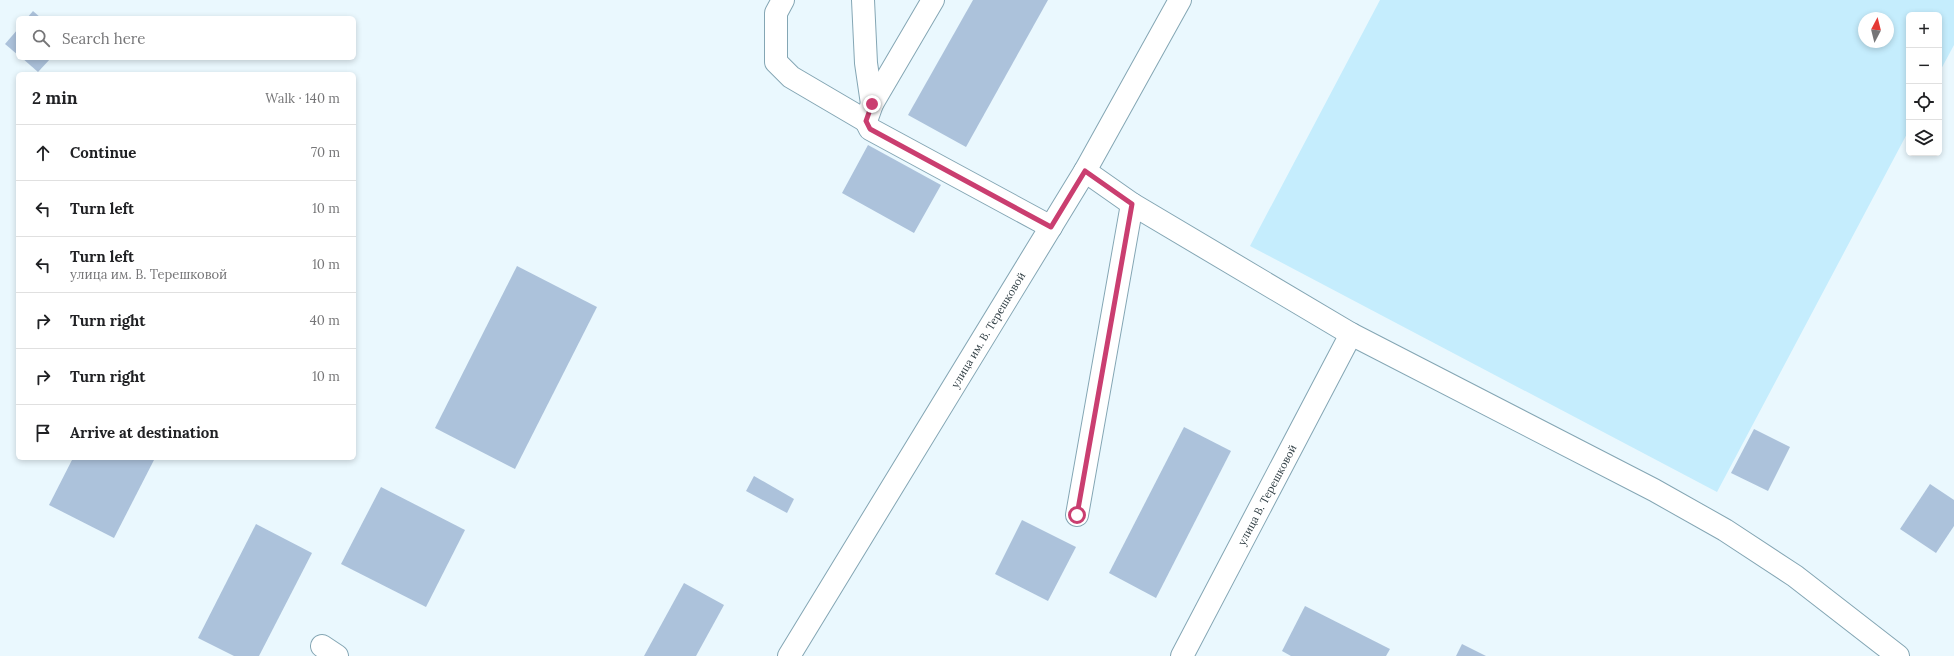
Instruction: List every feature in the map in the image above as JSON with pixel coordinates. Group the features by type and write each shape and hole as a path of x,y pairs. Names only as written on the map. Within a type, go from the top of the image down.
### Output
{"street":[{"path":"783,0 776,14 776,62 791,78 869,113"},
{"path":"863,0 870,129 1051,227"},
{"path":"869,113 933,0"},
{"name":"улица им. В. Терешковой","path":"789,656 1085,171 1180,0"},
{"path":"1085,171 1132,204 1351,334 1654,490 1725,530 1795,576 1898,656"},
{"path":"1077,515 1132,204"},
{"name":"улица В. Терешковой","path":"1189,654 1351,334"}],"shaded area":[{"path":"1380,0 1954,0 1954,45 1942,67 1942,12 1906,12 1906,136 1717,492 1250,246"}],"building":[{"path":"973,0 1048,0 966,147 908,115"},
{"path":"33,11 39,16 29,16"},
{"path":"16,31 16,53 5,44"},
{"path":"24,60 49,60 38,72"},
{"path":"868,145 941,185 914,233 842,193"},
{"path":"517,266 597,307 515,469 435,428"},
{"path":"1184,427 1231,451 1156,598 1109,573"},
{"path":"1754,429 1790,447 1768,491 1731,473"},
{"path":"72,460 154,460 114,538 49,505"},
{"path":"754,476 794,499 787,513 746,491"},
{"path":"1930,484 1954,500 1954,526 1936,553 1900,529"},
{"path":"381,487 465,530 426,607 341,564"},
{"path":"1022,520 1076,547 1048,601 995,574"},
{"path":"256,524 312,553 259,656 234,656 198,638"},
{"path":"684,583 724,605 696,656 644,656"},
{"path":"1305,606 1390,649 1386,656 1291,656 1282,651"},
{"path":"1462,644 1486,656 1456,656"}],"route":[{"path":"872,104 866,121 870,129 1051,227 1085,171 1132,204 1077,515"}]}
